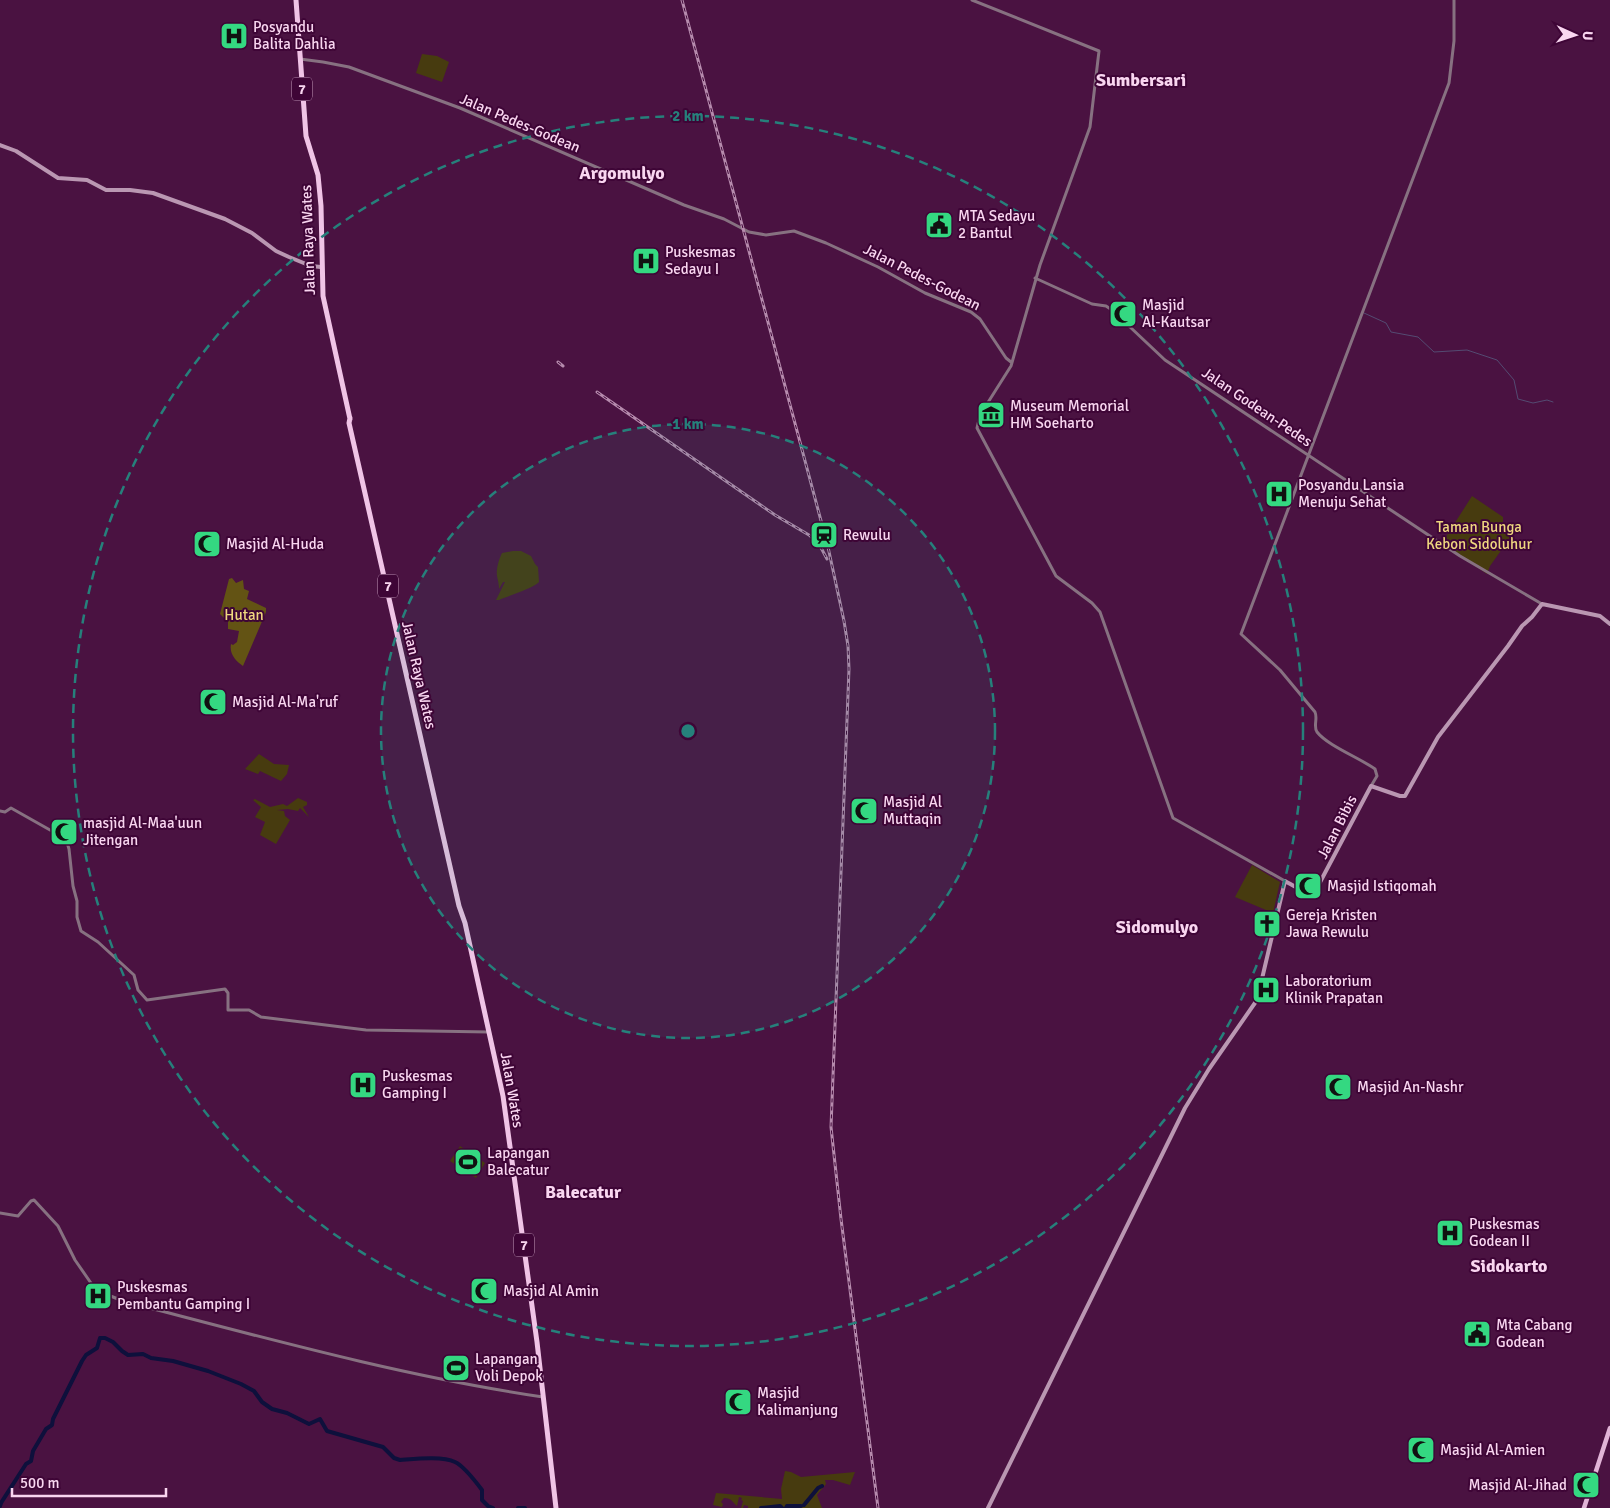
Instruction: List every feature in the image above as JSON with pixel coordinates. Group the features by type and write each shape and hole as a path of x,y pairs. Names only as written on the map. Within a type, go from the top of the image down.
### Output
{"highway":[{"name":"Jalan Raya Wates","path":"296,0 306,138 318,175 324,306 477,975"},
{"name":"Jalan Wates","path":"477,975 502,1096 544,1397 556,1508"}],"main road":[{"path":"0,145 16,151 58,178 87,180 106,190 130,190 153,194 225,219 252,233 288,257 311,266 321,267"},
{"path":"1542,604 1600,616 1610,624"},
{"name":"Jalan Bibis","path":"1285,881 1306,892 1314,890 1318,886 1371,786 1405,796 1438,736 1522,626 1542,604"},
{"path":"988,1508 1185,1108 1209,1069 1257,1000 1285,881"},
{"path":"1584,1508 1610,1428"}],"street":[{"path":"972,0 1099,51 1091,123 1035,278 1009,369 980,415 977,428 1056,576 1092,603 1100,612 1173,818 1285,881"},
{"path":"1371,786 1376,776 1375,769 1332,744 1317,732 1315,712 1280,670 1241,634 1444,97 1452,68 1454,0"},
{"name":"Jalan Pedes-Godean","path":"300,59 349,67 460,108 684,206 724,219 749,232 766,235 794,231 826,243 923,292 978,316 1006,358 1011,362"},
{"name":"Jalan Godean-Pedes","path":"1035,278 1092,304 1106,306 1165,360 1460,556 1542,604"},
{"path":"0,811 5,812 11,808 67,841 72,882 77,902 77,917 81,931 98,942 134,975 137,986 144,997 149,1000 225,989 227,991 227,1008 229,1011 249,1010 259,1016 366,1030 489,1032"},
{"path":"0,1213 18,1216 30,1200 34,1200 58,1226 75,1260 93,1286 103,1294 123,1301 352,1359 494,1390 544,1397"}],"green space":[{"path":"422,54 437,56 449,62 442,82 416,73"},
{"name":"Taman Bunga Kebon Sidoluhur","path":"1472,496 1503,517 1503,524 1512,535 1490,566 1487,574 1442,543"},
{"path":"521,551 531,556 538,567 539,582 527,589 496,600 505,582 503,582 499,589 497,567 500,558 502,553"},
{"name":"Hutan","path":"232,578 236,583 243,580 244,589 249,591 247,599 266,608 243,666 231,651 231,644 233,645 237,642 239,631 228,629 228,622 220,614 229,579"},
{"path":"259,754 274,764 289,765 287,774 281,781 260,771 258,774 245,769"},
{"path":"298,798 307,802 307,805 303,807 309,817 300,808 298,811 288,809 277,810 284,811 285,816 290,820 276,844 260,835 265,822 255,817 261,807 253,800 255,799 270,807 283,804 287,806"},
{"path":"1252,865 1280,882 1273,913 1235,897"},
{"name":"Lapangan Balecatur","path":"460,1146 485,1163 476,1178 450,1161"},
{"path":"785,1471 801,1477 855,1472 850,1485 833,1480 825,1480 826,1484 817,1495 822,1508 748,1508 748,1506 744,1505 741,1508 743,1501 739,1497 737,1506 727,1498 724,1498 721,1502 723,1504 722,1507 713,1505 716,1493 782,1499 781,1489"}],"waterway":[{"path":"1364,313 1386,323 1391,332 1418,337 1434,352 1467,350 1497,360 1514,380 1518,399 1533,403 1547,400 1553,402"},
{"path":"0,1506 26,1464 31,1461 33,1451 46,1429 52,1425 53,1419 82,1361 86,1355 97,1348 100,1338 105,1338 113,1342 128,1355 143,1354 151,1358 173,1361 208,1371 241,1384 254,1391 262,1402 272,1409 287,1413 309,1424 320,1419 327,1431 383,1447 394,1458 400,1460 436,1458 455,1462 462,1467 482,1490 482,1500 493,1508"},
{"path":"804,1505 818,1488 822,1486"},
{"path":"761,1508 780,1506 782,1508"},
{"path":"786,1508 787,1506 801,1506"},
{"path":"518,1508 525,1508"}],"railway":[{"path":"682,0 828,547 848,646 849,669 831,1127 878,1508"},
{"path":"558,362 563,366"},
{"path":"597,392 775,515 809,535 819,544 827,559"}],"place":[{"name":"Posyandu Balita Dahlia","path":"234,36"},
{"name":"MTA Sedayu 2 Bantul","path":"939,225"},
{"name":"Puskesmas Sedayu I","path":"646,261"},
{"name":"Masjid Al-Kautsar","path":"1123,314"},
{"name":"Museum Memorial HM Soeharto","path":"991,415"},
{"name":"Posyandu Lansia Menuju Sehat","path":"1279,494"},
{"name":"Rewulu","path":"824,535"},
{"name":"Masjid Al-Huda","path":"207,544"},
{"name":"Masjid Al-Ma'ruf","path":"213,702"},
{"name":"Masjid Al Muttaqin","path":"864,811"},
{"name":"masjid Al-Maa'uun Jitengan","path":"64,832"},
{"name":"Masjid Istiqomah","path":"1308,886"},
{"name":"Gereja Kristen Jawa Rewulu","path":"1267,924"},
{"name":"Laboratorium Klinik Prapatan","path":"1266,990"},
{"name":"Puskesmas Gamping I","path":"363,1085"},
{"name":"Masjid An-Nashr","path":"1338,1087"},
{"name":"Lapangan Balecatur","path":"468,1162"},
{"name":"Puskesmas Godean II","path":"1450,1233"},
{"name":"Masjid Al Amin","path":"484,1291"},
{"name":"Puskesmas Pembantu Gamping I","path":"98,1296"},
{"name":"Mta Cabang Godean","path":"1477,1334"},
{"name":"Lapangan Voli Depok","path":"456,1368"},
{"name":"Masjid Kalimanjung","path":"738,1402"},
{"name":"Masjid Al-Amien","path":"1421,1450"},
{"name":"Masjid Al-Jihad","path":"1586,1485"}],"district":[{"name":"Sumbersari","path":"1141,80"},
{"name":"Argomulyo","path":"622,173"},
{"name":"Sidomulyo","path":"1157,927"},
{"name":"Balecatur","path":"583,1192"},
{"name":"Sidokarto","path":"1509,1266"}]}
